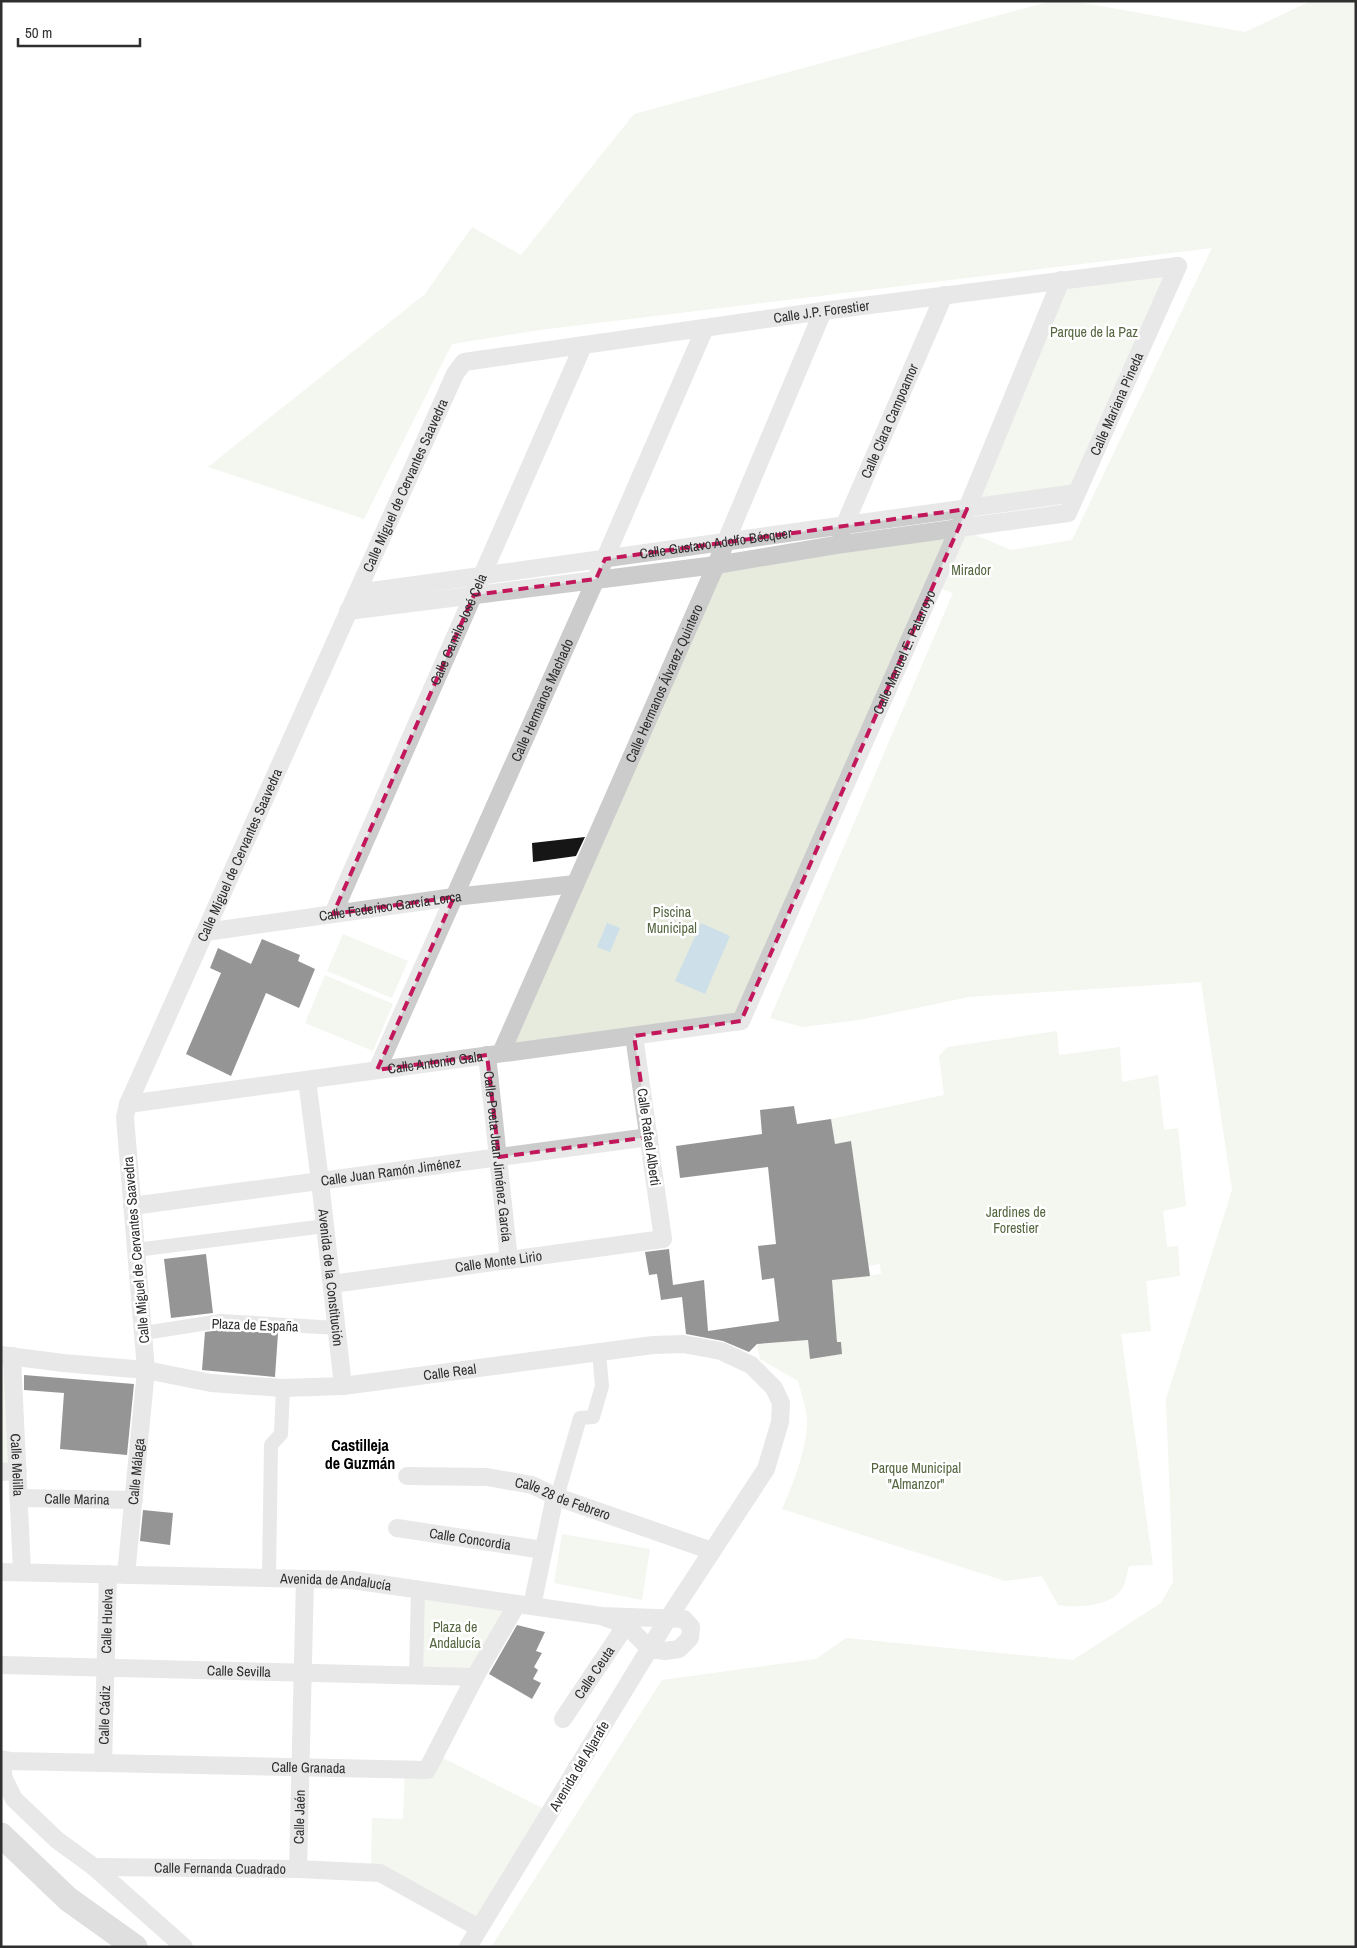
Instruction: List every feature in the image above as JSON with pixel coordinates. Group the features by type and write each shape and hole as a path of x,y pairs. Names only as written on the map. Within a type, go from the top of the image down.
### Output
{"main road":[{"path":"1,1835 68,1899 135,1947"}],"street":[{"name":"Calle J.P. Forestier","path":"464,362 823,311 1178,266"},
{"name":"Calle Mariana Pineda","path":"1068,513 1178,266"},
{"name":"Calle Manuel E. Patarroyo","path":"741,1021 959,528 1061,280"},
{"name":"Calle Clara Campoamor","path":"836,545 944,295"},
{"name":"Calle Hermanos Álvarez Quintero","path":"494,1054 575,884 726,542 823,311"},
{"name":"Calle Hermanos Machado","path":"377,1070 605,559 705,328"},
{"name":"Calle Camilo José Cela","path":"333,914 583,346"},
{"name":"Calle Miguel de Cervantes Saavedra","path":"146,1370 125,1117 128,1104 455,374 464,362"},
{"name":"Calle Gustavo Adolfo Bécquer","path":"357,593 1076,493"},
{"name":"Calle Gustavo Adolfo Bécquer","path":"348,612 716,564 836,545 1068,513"},
{"name":"Calle Federico García Lorca","path":"206,932 454,897 575,884"},
{"name":"Calle Antonio Gala","path":"128,1104 741,1021"},
{"name":"Calle Rafael Alberti","path":"634,1036 664,1239"},
{"name":"Calle Poeta Juan Jiménez García","path":"494,1054 499,1157 509,1260"},
{"name":"Avenida de la Constitución","path":"307,1080 343,1386"},
{"name":"Calle Juan Ramón Jiménez","path":"132,1206 649,1137"},
{"path":"136,1250 325,1226"},
{"name":"Calle Monte Lirio","path":"332,1284 664,1239"},
{"name":"Plaza de España","path":"144,1333 221,1321 337,1328"},
{"name":"Calle Real","path":"6,1356 146,1370 211,1383 283,1388 343,1386 653,1345 683,1344 721,1351 751,1365 774,1388 781,1403 780,1422 766,1468 712,1551"},
{"path":"556,1496 580,1418 593,1417 600,1394 602,1386 599,1352"},
{"name":"Calle Melilla","path":"6,1356 9,1471 19,1498 22,1572"},
{"name":"Calle Málaga","path":"117,1574 134,1500 146,1370"},
{"path":"269,1578 271,1445 281,1434 283,1388"},
{"name":"Calle 28 de Febrero","path":"407,1476 487,1477 532,1485 556,1496 712,1551"},
{"name":"Calle Granada","path":"1,1759 11,1761 427,1770 475,1677 524,1605 543,1550 556,1496"},
{"name":"Calle Marina","path":"19,1498 134,1500"},
{"name":"Calle Concordia","path":"397,1528 543,1550"},
{"name":"Avenida del Aljarafe","path":"468,1947 667,1620 712,1551"},
{"name":"Avenida de Andalucía","path":"1,1572 352,1580 601,1616 633,1616 667,1620 684,1619 691,1627 690,1638 680,1649 664,1651 650,1649"},
{"name":"Calle Huelva","path":"105,1668 117,1574"},
{"name":"Calle Jaén","path":"298,1869 305,1579"},
{"path":"416,1676 418,1590"},
{"path":"601,1616 626,1625 650,1649"},
{"name":"Calle Ceuta","path":"563,1719 626,1625"},
{"name":"Calle Sevilla","path":"1,1665 475,1677"},
{"name":"Calle Cádiz","path":"103,1763 105,1668"},
{"path":"1,1759 4,1779 14,1799 57,1840 94,1867 184,1947"},
{"name":"Calle Fernanda Cuadrado","path":"94,1867 298,1869 380,1873 479,1928"}],"highlighted area":[{"path":"967,509 741,1021 634,1036 649,1137 499,1157 487,1055 377,1070 454,897 333,914 474,595 596,579 605,559"}],"green space":[{"path":"1051,1 1073,1 1245,32 1311,1 1356,1 1356,1947 491,1947 662,1680 816,1659 846,1638 1073,1660 1161,1603 1173,1582 1166,1399 1232,1190 1201,982 969,997 859,1020 802,1027 770,1018 953,593 934,586 741,1021 501,1053 716,565 959,528 1011,550 1072,540 1212,248 540,330 452,344 364,519 208,467 425,294 472,227 521,255 634,114"},
{"name":"Parque de la Paz","path":"1178,266 1076,493 967,509 1061,280"},
{"path":"343,934 408,961 392,998 327,971"},
{"path":"325,975 393,1004 373,1051 305,1023"},
{"name":"Jardines de Forestier","path":"1057,1031 1059,1055 1120,1047 1122,1082 1158,1075 1164,1130 1178,1128 1186,1206 1163,1211 1167,1247 1178,1246 1180,1276 1146,1281 1151,1331 1121,1334 1153,1565 1129,1566 1123,1587 1117,1595 1101,1603 1083,1606 1058,1605 1042,1576 1005,1581 782,1509 795,1477 805,1441 807,1419 805,1405 798,1381 760,1359 757,1344 808,1340 811,1359 842,1354 841,1342 837,1342 832,1280 881,1274 880,1264 868,1266 851,1142 835,1144 831,1119 944,1095 939,1056 947,1047"},
{"path":"1,1355 12,1356 18,1471 1,1472"},
{"path":"562,1534 650,1549 642,1600 554,1583"},
{"name":"Plaza de Andalucía","path":"418,1590 517,1604 475,1677 416,1676"},
{"path":"435,1754 550,1812 479,1928 371,1873 372,1818 403,1819 405,1769 427,1770"}],"shaded area":[{"path":"607,923 620,928 610,952 597,947"},
{"path":"701,923 730,936 705,994 675,981"}],"building":[{"path":"585,837 576,856 533,862 532,843"},
{"path":"262,939 300,955 298,961 315,969 299,1008 266,993 231,1076 186,1054 221,973 210,968 218,948 251,964"},
{"path":"794,1106 797,1124 831,1119 835,1144 851,1141 870,1276 832,1280 837,1342 841,1342 842,1354 810,1359 808,1340 757,1344 749,1352 723,1341 686,1334 682,1297 661,1300 657,1274 649,1275 645,1252 669,1249 673,1285 704,1280 708,1331 779,1321 774,1278 762,1280 758,1246 776,1244 768,1167 680,1178 676,1146 762,1134 760,1110"},
{"path":"206,1254 213,1313 171,1318 164,1259"},
{"path":"221,1330 278,1333 275,1377 202,1370 205,1332"},
{"path":"24,1375 134,1384 127,1455 60,1449 64,1393 24,1390"},
{"path":"143,1510 173,1513 170,1545 140,1541"},
{"path":"517,1625 545,1632 536,1651 542,1653 534,1667 538,1670 533,1679 541,1683 532,1699 489,1674"}],"district":[{"name":"Castilleja de Guzmán","path":"360,1454"}],"park label":[{"name":"Mirador","path":"971,570"},
{"name":"Piscina Municipal","path":"672,920"},
{"name":"Parque Municipal \"Almanzor\"","path":"916,1476"}]}
